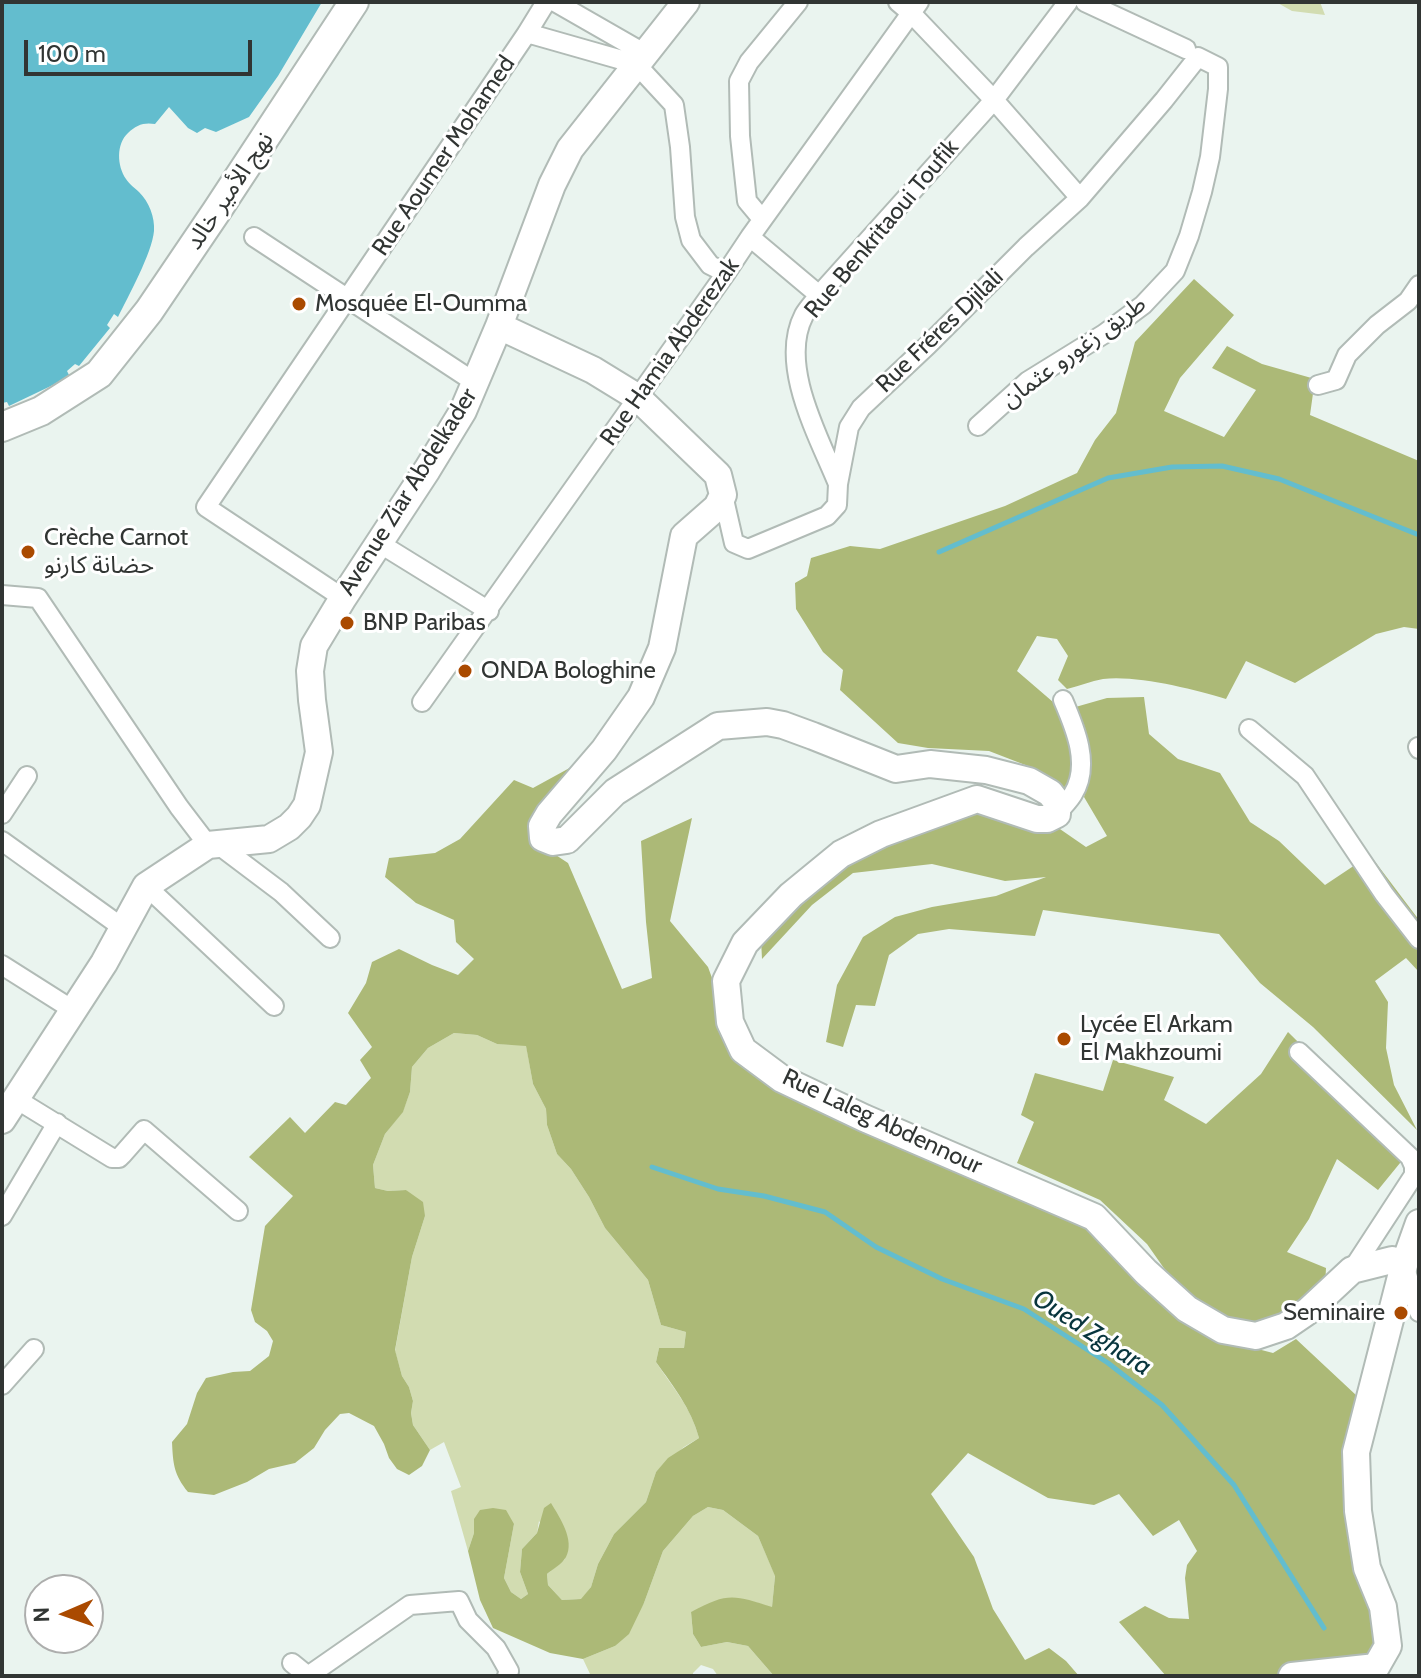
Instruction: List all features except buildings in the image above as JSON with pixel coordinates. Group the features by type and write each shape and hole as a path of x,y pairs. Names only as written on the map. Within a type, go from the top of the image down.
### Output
{"main road":[{"name":"نهج الأمير خالد","path":"2,427 41,411 99,374 149,311 208,225 354,2"}],"street":[{"name":"Rue Aoumer Mohamed","path":"343,598 206,507 546,2"},
{"path":"555,2 640,58 674,105 685,217 691,240 710,265 726,273"},
{"name":"Avenue Ziar Abdelkader","path":"212,844 269,839 289,827 307,805 319,752 310,671 314,646 456,423 476,383 552,185 570,149 686,2"},
{"path":"762,219 747,201 740,136 739,81 749,62 798,2"},
{"name":"Rue Benkritaoui Toufik","path":"838,484 804,401 797,367 796,341 804,315 994,100 1068,2"},
{"path":"1085,2 1192,53"},
{"path":"909,6 1080,198"},
{"name":"Rue Hamia Abderezak","path":"422,702 726,273 909,6"},
{"path":"527,33 640,58"},
{"name":"Rue Fréres Djilali","path":"723,495 734,543 748,549 827,516 837,505 849,427 861,408 1080,198 1164,100 1192,53"},
{"name":"طريق زغورو عثمان","path":"978,426 1028,381 1104,334 1143,305 1175,271 1202,192 1210,157 1218,89 1218,67 1192,53"},
{"path":"254,237 476,383"},
{"path":"750,237 819,295"},
{"path":"1318,385 1336,380 1347,355 1377,325 1408,301 1419,285"},
{"path":"499,326 593,370 637,397 718,475 723,495 717,507 684,536 662,648 641,697 604,750 549,814 542,826 543,838 553,842 567,840 615,792 718,726 767,722 783,725 896,769 930,764 986,770 1029,781 1050,793 1057,802 1057,814"},
{"path":"379,543 489,611"},
{"path":"2,595 38,598 179,807 212,844 281,892 330,938"},
{"path":"1057,814 1075,791 1081,767 1077,733 1063,700"},
{"path":"1249,729 1305,776 1352,849 1419,939"},
{"path":"2,814 27,776"},
{"name":"Rue Laleg Abdennour","path":"1057,814 1047,819 1037,819 977,799 881,834 841,854 791,895 745,943 726,981 730,1022 743,1050 782,1079 864,1118 1094,1217 1146,1272 1187,1309 1223,1330 1256,1336 1286,1326 1308,1311 1352,1270 1392,1260 1412,1262"},
{"path":"2,841 123,928"},
{"path":"212,844 146,886 104,963 9,1099 57,1123 115,1159 144,1130 238,1211"},
{"path":"146,886 274,1006"},
{"path":"2,965 73,1010"},
{"path":"1299,1052 1410,1157 1414,1166 1414,1175 1352,1270"},
{"path":"2,1216 57,1123"},
{"path":"1292,1676 1376,1667 1388,1646 1383,1607 1367,1568 1358,1511 1356,1452 1412,1262 1419,1223"},
{"path":"1412,1262 1419,1288"},
{"path":"1412,1262 1419,1312"},
{"path":"2,1385 34,1349"},
{"path":"292,1663 308,1676 410,1605 459,1601 468,1620 496,1648 509,1671 507,1676"}],"green space":[{"path":"1276,2 1320,2 1325,15 1292,11"},
{"path":"1194,279 1234,315 1180,378 1164,411 1224,437 1256,390 1212,368 1227,346 1262,364 1315,379 1310,415 1419,461 1419,629 1404,627 1376,634 1295,683 1246,661 1226,699 1182,687 1117,678 1067,689 1058,680 1068,656 1057,639 1037,636 1017,671 1053,702 1066,722 1072,752 1072,776 1062,791 1033,768 989,751 898,743 840,690 843,670 823,652 796,609 795,583 807,576 811,558 850,546 880,549 1005,506 1077,473 1095,440 1116,413 1135,342"},
{"path":"1144,697 1149,734 1178,759 1220,773 1250,822 1279,841 1325,885 1370,855 1419,920 1419,972 1406,958 1375,981 1388,1002 1386,1048 1394,1085 1417,1130 1313,1027 1260,983 1219,934 1043,910 1035,936 949,929 918,934 889,955 875,1006 856,1005 843,1047 826,1042 837,985 863,937 895,917 996,896 1046,877 1005,881 932,864 853,873 812,905 762,959 761,939 873,833 995,807 1057,827 1086,847 1107,836 1084,797 1090,769 1072,708 1107,698"},
{"path":"575,765 539,844 568,863 622,989 652,978 641,841 692,818 670,921 708,967 723,1008 730,1045 1097,1230 1227,1341 1273,1353 1296,1339 1357,1396 1349,1431 1382,1637 1374,1654 1297,1668 1278,1676 1166,1676 1119,1622 1145,1606 1169,1618 1189,1619 1185,1578 1187,1565 1197,1551 1179,1520 1153,1536 1119,1494 1094,1505 1048,1498 968,1453 931,1494 974,1557 993,1609 1025,1660 1049,1648 1079,1676 774,1676 748,1646 727,1642 701,1647 693,1634 691,1612 723,1598 739,1598 772,1607 775,1576 758,1536 723,1510 708,1507 693,1516 663,1551 629,1634 615,1646 583,1659 550,1653 493,1628 480,1600 468,1551 474,1533 474,1519 480,1510 506,1510 514,1524 504,1578 511,1592 521,1599 528,1594 520,1572 522,1549 537,1533 544,1508 551,1503 569,1544 564,1560 547,1574 548,1585 562,1600 581,1599 591,1587 598,1564 614,1534 646,1502 656,1472 668,1458 699,1438 686,1407 656,1362 659,1348 684,1348 686,1332 661,1325 648,1280 605,1228 571,1169 557,1154 547,1125 546,1109 533,1084 526,1046 497,1044 477,1035 454,1033 428,1048 412,1067 410,1092 403,1112 385,1134 373,1165 375,1188 406,1190 423,1202 425,1216 412,1257 395,1350 413,1401 413,1425 430,1450 422,1466 409,1475 397,1469 374,1426 349,1413 340,1414 314,1448 295,1463 269,1469 214,1495 188,1492 175,1469 172,1442 187,1424 197,1393 206,1378 250,1371 269,1356 273,1341 267,1331 255,1322 251,1310 265,1226 293,1196 249,1157 290,1117 305,1133 335,1102 346,1105 371,1078 360,1060 372,1047 348,1013 366,983 372,962 399,949 458,975 474,959 456,942 454,920 416,903 385,877 389,858 435,853 460,839 514,780 533,788"},
{"path":"1288,1032 1409,1152 1378,1190 1337,1159 1309,1219 1287,1252 1326,1268 1325,1288 1270,1325 1219,1322 1188,1297 1147,1244 1100,1200 1017,1163 1034,1122 1021,1115 1035,1073 1103,1091 1113,1060 1174,1077 1164,1100 1206,1124 1261,1074"},
{"path":"454,1033 477,1035 497,1044 526,1045 533,1084 546,1109 547,1125 557,1154 571,1169 605,1228 648,1280 661,1325 686,1332 684,1348 659,1348 656,1362 686,1407 699,1438 656,1472 646,1502 614,1534 598,1564 591,1587 582,1599 562,1600 548,1585 547,1574 565,1559 539,1521 537,1533 522,1549 520,1572 528,1594 521,1599 511,1592 504,1578 514,1524 474,1519 474,1533 468,1551 451,1491 461,1487 444,1442 430,1450 413,1425 413,1401 395,1351 412,1257 425,1216 406,1190 375,1188 373,1165 385,1134 403,1111 410,1092 412,1067 428,1048"},
{"path":"708,1507 723,1510 758,1536 775,1575 772,1608 755,1602 691,1612 693,1634 701,1647 727,1642 748,1646 774,1676 718,1676 713,1669 701,1665 693,1676 591,1676 583,1659 615,1646 644,1603 663,1551 693,1516"}],"water":[{"path":"2,2 322,2 278,76 249,117 216,132 205,128 197,133 188,128 169,107 155,124 137,126 124,138 119,155 123,174 146,200 153,220 154,231 144,263 118,317 114,314 107,325 110,328 79,366 75,364 67,371 69,375 9,406 7,402 2,403"}],"waterway":[{"path":"939,552 1108,478 1172,467 1222,466 1279,479 1419,535"},
{"name":"Oued Zghara","path":"652,1167 718,1189 764,1196 825,1212 876,1247 942,1279 1024,1309 1108,1363 1162,1405 1234,1485 1324,1628"}],"place":[{"name":"Mosquée El-Oumma","path":"299,304"},
{"name":"Crèche Carnot حضانة كارنو","path":"28,552"},
{"name":"BNP Paribas","path":"347,623"},
{"name":"ONDA Bologhine","path":"465,671"},
{"name":"Lycée El Arkam El Makhzoumi","path":"1064,1039"},
{"name":"Seminaire","path":"1401,1313"}]}
